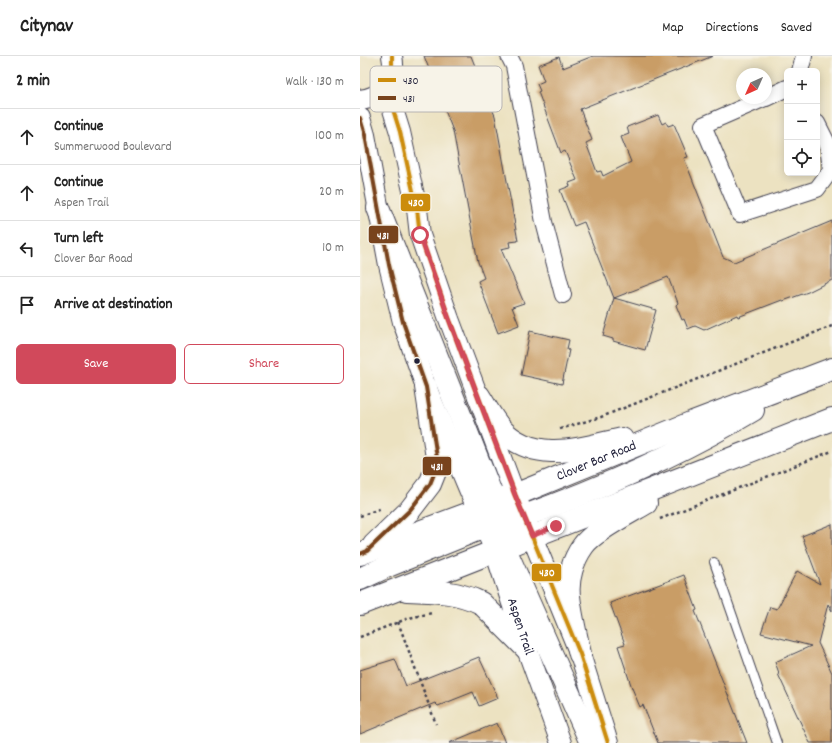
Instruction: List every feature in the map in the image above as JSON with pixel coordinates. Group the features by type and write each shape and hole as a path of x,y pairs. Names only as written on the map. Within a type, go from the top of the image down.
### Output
{"main road":[{"path":"378,208 502,527 592,743"},
{"name":"Clover Bar Road","path":"360,604 398,590 502,527 515,495 693,422 832,369"},
{"path":"360,579 390,565 502,527 624,476 722,429 802,380"},
{"path":"363,553 410,510 430,484 438,464 426,387"},
{"path":"479,396 500,428 512,439 535,450 555,452 570,451 693,422"},
{"path":"797,433 832,409"},
{"name":"Clover Bar Road","path":"363,553 502,527 697,472 832,419"},
{"path":"580,654 569,596 569,583 570,573 583,545 608,525 697,472"},
{"path":"398,590 447,592 473,599 481,603 527,649"}],"street":[{"path":"509,56 514,66 544,222 564,295"},
{"path":"801,68 804,56"},
{"path":"772,95 784,89"},
{"path":"360,100 370,99"},
{"path":"752,104 703,126 740,214 817,188 831,170 828,145 820,129"},
{"path":"393,112 417,209 420,235 449,319 515,495"},
{"path":"360,118 365,135 396,298 426,387 502,527 580,654 608,743"},
{"name":"Aspen Trail","path":"502,527 527,649 561,743"}],"lane":[{"path":"714,562 778,743"}],"path":[{"path":"558,429 601,417 832,326"},
{"path":"654,522 832,451"},
{"path":"360,637 409,618 438,612"},
{"path":"398,622 436,724"}],"building":[{"path":"424,56 471,56 475,66 428,66"},
{"path":"593,56 713,56 580,109 592,140 586,143 597,172 601,171 603,176 631,162 621,137 629,134 627,127 658,115 662,124 666,122 668,126 674,124 688,157 684,158 723,257 734,262 832,221 832,280 808,292 783,301 782,300 738,317 737,315 704,330 695,326 688,329 684,319 682,320 676,305 678,303 668,277 614,298 584,222 574,226 560,190 570,186 569,183 577,180 565,151 561,153 538,92 540,91 537,84 544,81 538,65 559,57 563,68"},
{"path":"446,112 493,112 518,241 509,242 510,247 501,249 524,303 512,307 519,325 498,333 478,281 484,278 478,262 453,131"},
{"path":"614,298 656,310 645,350 613,341 613,339 603,336"},
{"path":"530,331 569,340 567,349 569,350 562,384 521,375"},
{"path":"832,524 832,611 828,604 818,643 832,673 832,743 810,743 778,674 779,673 775,662 811,646 761,633 770,607 777,609 797,571 820,584 802,536"},
{"path":"684,575 697,610 695,611 747,743 658,743 643,705 640,707 632,688 618,646 625,644 610,603"},
{"path":"479,657 498,698 479,706 473,692 438,706 435,703 360,734 360,670 395,659 406,686"},
{"path":"497,723 505,743 449,743"}],"transit line":[{"name":"430","path":"392,56 392,66"},
{"name":"430","path":"394,112 400,132 417,209 420,235 449,319 515,495 580,654 608,743"},
{"name":"431","path":"360,118 365,135 389,265 403,322 426,387 438,464 430,484 410,510 367,551 360,554"}],"route":[{"path":"420,235 449,319 515,495 532,536 556,526"}]}
